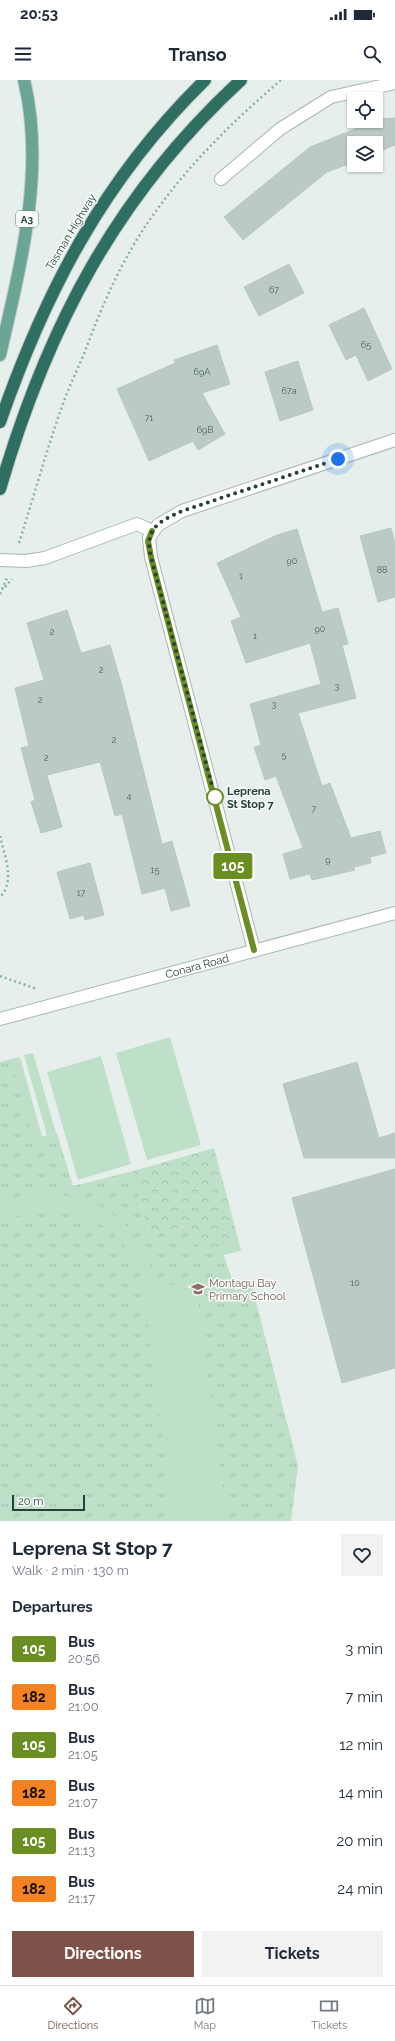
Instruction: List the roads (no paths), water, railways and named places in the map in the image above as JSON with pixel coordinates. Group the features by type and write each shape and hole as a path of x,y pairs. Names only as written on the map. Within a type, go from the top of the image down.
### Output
{"highway":[{"name":"Tasman Highway","path":"0,422 39,321 58,280 76,247 105,200 139,152 204,80"},
{"path":"0,489 13,444 43,362 92,265 124,214 163,162 241,80"}],"main road":[{"name":"A3","path":"0,355 13,295 29,205 32,158 31,121 24,80"}],"street":[{"path":"221,179 280,129 331,97 395,83"},
{"path":"254,950 148,541 152,531 163,521 182,511 395,440"},
{"path":"0,560 26,561 45,558 137,524 152,531"},
{"name":"Conara Road","path":"0,1019 395,913"}],"place":[{"name":"Leprena St Stop 7","path":"215,797"},
{"name":"Montagu Bay Primary School","path":"198,1289"}]}
